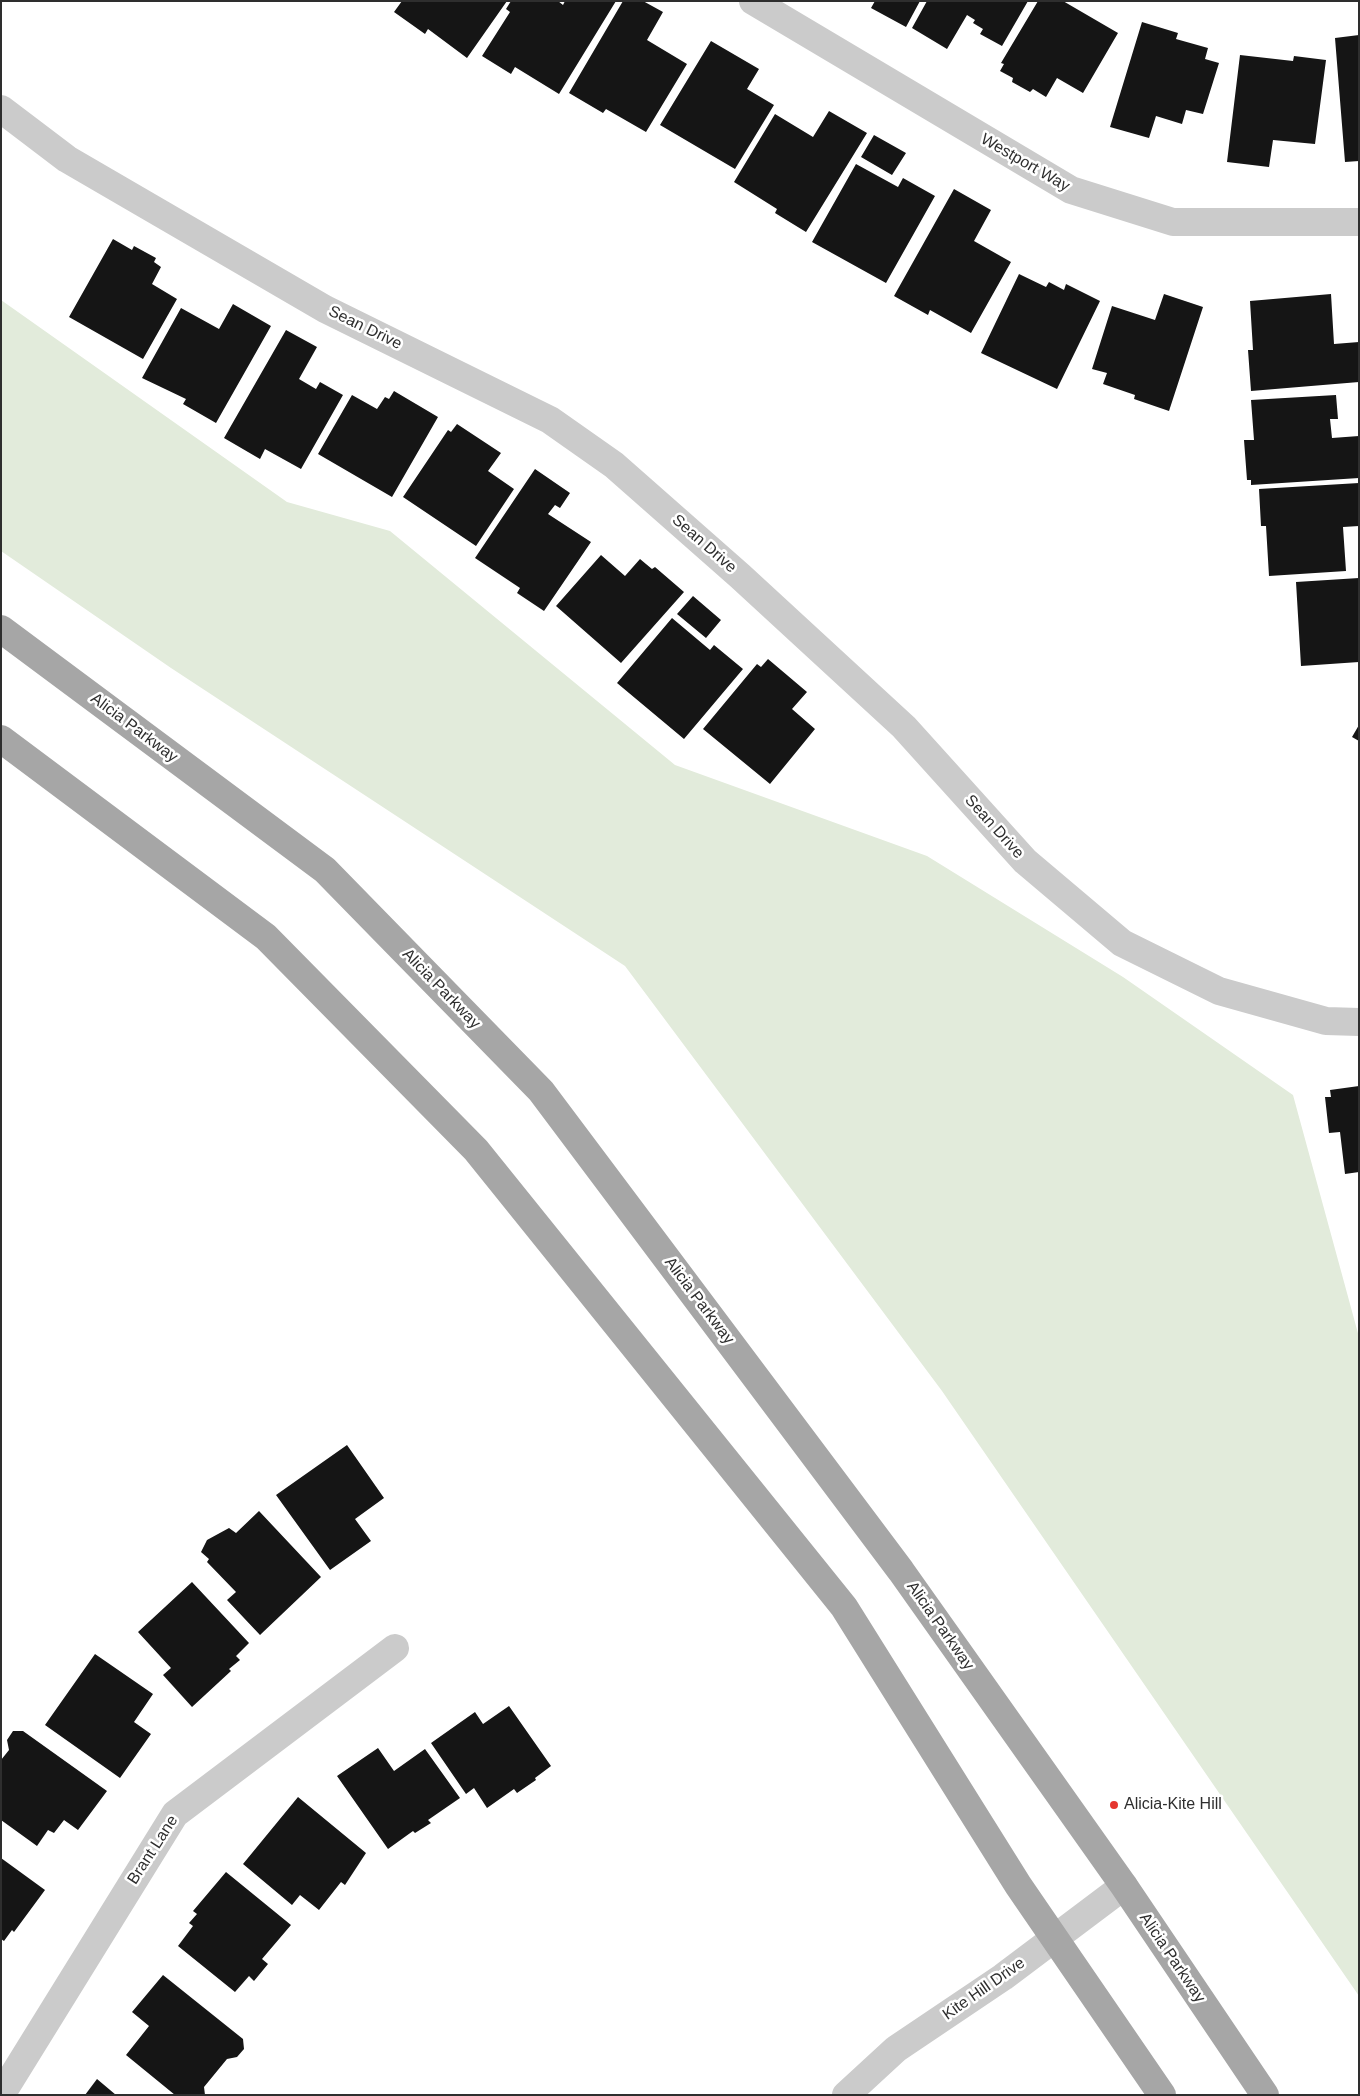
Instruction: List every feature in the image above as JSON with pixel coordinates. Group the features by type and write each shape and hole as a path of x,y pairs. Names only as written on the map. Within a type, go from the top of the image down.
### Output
{"main road":[{"name":"Alicia Parkway","path":"1,629 325,870 541,1091 902,1571 1124,1886 1266,2095"},
{"path":"1,738 266,937 476,1150 844,1607 1018,1885 1162,2095"}],"street":[{"name":"Westport Way","path":"753,1 1071,190 1173,222 1359,222"},
{"name":"Sean Drive","path":"1,110 67,159 325,309 550,420 614,465 740,576 904,727 1025,861 1122,942 1219,991 1326,1021 1359,1022"},
{"name":"Brant Lane","path":"1,2095 175,1814 395,1648"},
{"name":"Kite Hill Drive","path":"846,2095 896,2049 1003,1978 1124,1886"}],"green space":[{"path":"1,300 287,502 390,531 675,765 927,856 1123,977 1293,1095 1359,1337 1359,1996 942,1391 625,966 171,668 1,551"}],"building":[{"path":"402,1 507,1 467,58 428,29 425,34 394,12"},
{"path":"511,1 558,1 563,5 565,1 616,1 559,94 515,67 511,74 482,56 510,12 506,9"},
{"path":"623,1 643,1 663,12 647,40 687,64 646,132 606,109 603,113 569,93"},
{"path":"875,1 920,1 906,27 871,8"},
{"path":"927,1 1028,1 1002,46 980,34 983,29 973,23 975,20 967,15 947,49 912,28"},
{"path":"1038,1 1063,1 1118,33 1083,93 1057,78 1046,97 1033,89 1030,92 1012,82 1013,78 1000,71 1004,64 1001,63"},
{"path":"1142,22 1178,33 1176,39 1208,48 1205,59 1219,63 1203,114 1186,110 1182,124 1156,116 1149,138 1110,127"},
{"path":"1359,35 1359,161 1345,162 1335,38"},
{"path":"711,41 759,69 747,89 774,105 735,169 660,125"},
{"path":"1240,55 1293,61 1294,56 1326,60 1315,144 1273,140 1269,167 1227,162"},
{"path":"829,111 867,133 806,232 775,213 777,209 734,182 775,114 813,137"},
{"path":"874,135 906,153 892,175 861,157"},
{"path":"856,164 898,187 903,178 935,196 886,283 812,242"},
{"path":"954,189 991,210 974,241 1011,262 971,333 930,310 928,315 894,296"},
{"path":"113,239 132,250 134,246 156,258 154,262 161,267 152,284 177,299 143,359 69,317"},
{"path":"1019,274 1046,287 1049,282 1064,290 1066,284 1100,301 1057,389 981,353"},
{"path":"1164,294 1203,307 1169,411 1134,399 1135,395 1103,384 1107,373 1092,369 1112,306 1155,320"},
{"path":"1331,294 1334,344 1359,342 1359,382 1251,391 1248,350 1253,350 1250,301"},
{"path":"233,304 271,326 216,423 183,404 186,399 142,378 181,308 219,329"},
{"path":"286,330 317,347 299,379 316,389 320,382 343,395 301,469 265,449 260,459 224,438"},
{"path":"394,391 438,417 392,497 318,454 352,395 377,409 385,397 389,399"},
{"path":"1336,395 1338,419 1330,419 1332,438 1359,436 1359,478 1251,485 1251,480 1247,480 1244,440 1254,440 1251,400"},
{"path":"457,424 501,453 488,471 514,489 476,546 403,497 448,430 451,432"},
{"path":"535,469 570,493 560,508 555,505 548,514 591,542 544,611 517,593 520,588 475,558"},
{"path":"1359,483 1359,526 1343,527 1346,571 1269,576 1266,526 1261,526 1259,489"},
{"path":"601,555 625,576 640,559 652,569 655,567 684,592 621,663 556,606"},
{"path":"1359,578 1359,662 1301,666 1296,582"},
{"path":"693,596 721,620 706,638 677,614"},
{"path":"672,618 710,650 714,645 743,669 684,739 617,683"},
{"path":"768,659 807,692 792,709 815,729 770,784 703,729 757,664 761,667"},
{"path":"1359,725 1359,741 1352,737"},
{"path":"1359,1086 1359,1172 1345,1174 1340,1132 1329,1133 1325,1097 1331,1097 1330,1090"},
{"path":"347,1445 384,1498 355,1519 371,1541 330,1570 276,1495"},
{"path":"259,1511 321,1577 260,1635 227,1600 236,1592 207,1562 209,1559 201,1552 207,1540 229,1528 236,1533"},
{"path":"192,1582 249,1643 236,1656 240,1660 229,1669 231,1671 192,1707 163,1675 171,1668 138,1632"},
{"path":"95,1654 153,1694 134,1722 151,1734 120,1778 45,1725"},
{"path":"509,1706 551,1766 535,1778 536,1780 517,1793 514,1789 487,1808 474,1788 466,1794 431,1743 475,1712 483,1724"},
{"path":"13,1731 23,1731 107,1791 78,1830 64,1820 54,1833 48,1830 37,1846 1,1820 1,1760 9,1750 7,1740"},
{"path":"378,1748 394,1771 425,1749 460,1798 428,1820 431,1823 415,1833 413,1831 388,1849 337,1776"},
{"path":"298,1797 366,1853 345,1885 341,1882 319,1910 300,1895 292,1905 243,1864"},
{"path":"1,1858 45,1890 14,1932 12,1930 4,1941 1,1939"},
{"path":"226,1872 291,1925 262,1959 268,1964 254,1981 249,1976 235,1992 178,1946 193,1926 189,1923 197,1914 193,1911"},
{"path":"163,1975 243,2039 244,2049 237,2057 227,2059 204,2087 205,2095 175,2095 126,2055 149,2026 132,2012"},
{"path":"97,2079 116,2095 85,2095"}],"place":[{"name":"Alicia-Kite Hill","path":"1114,1805"}]}
